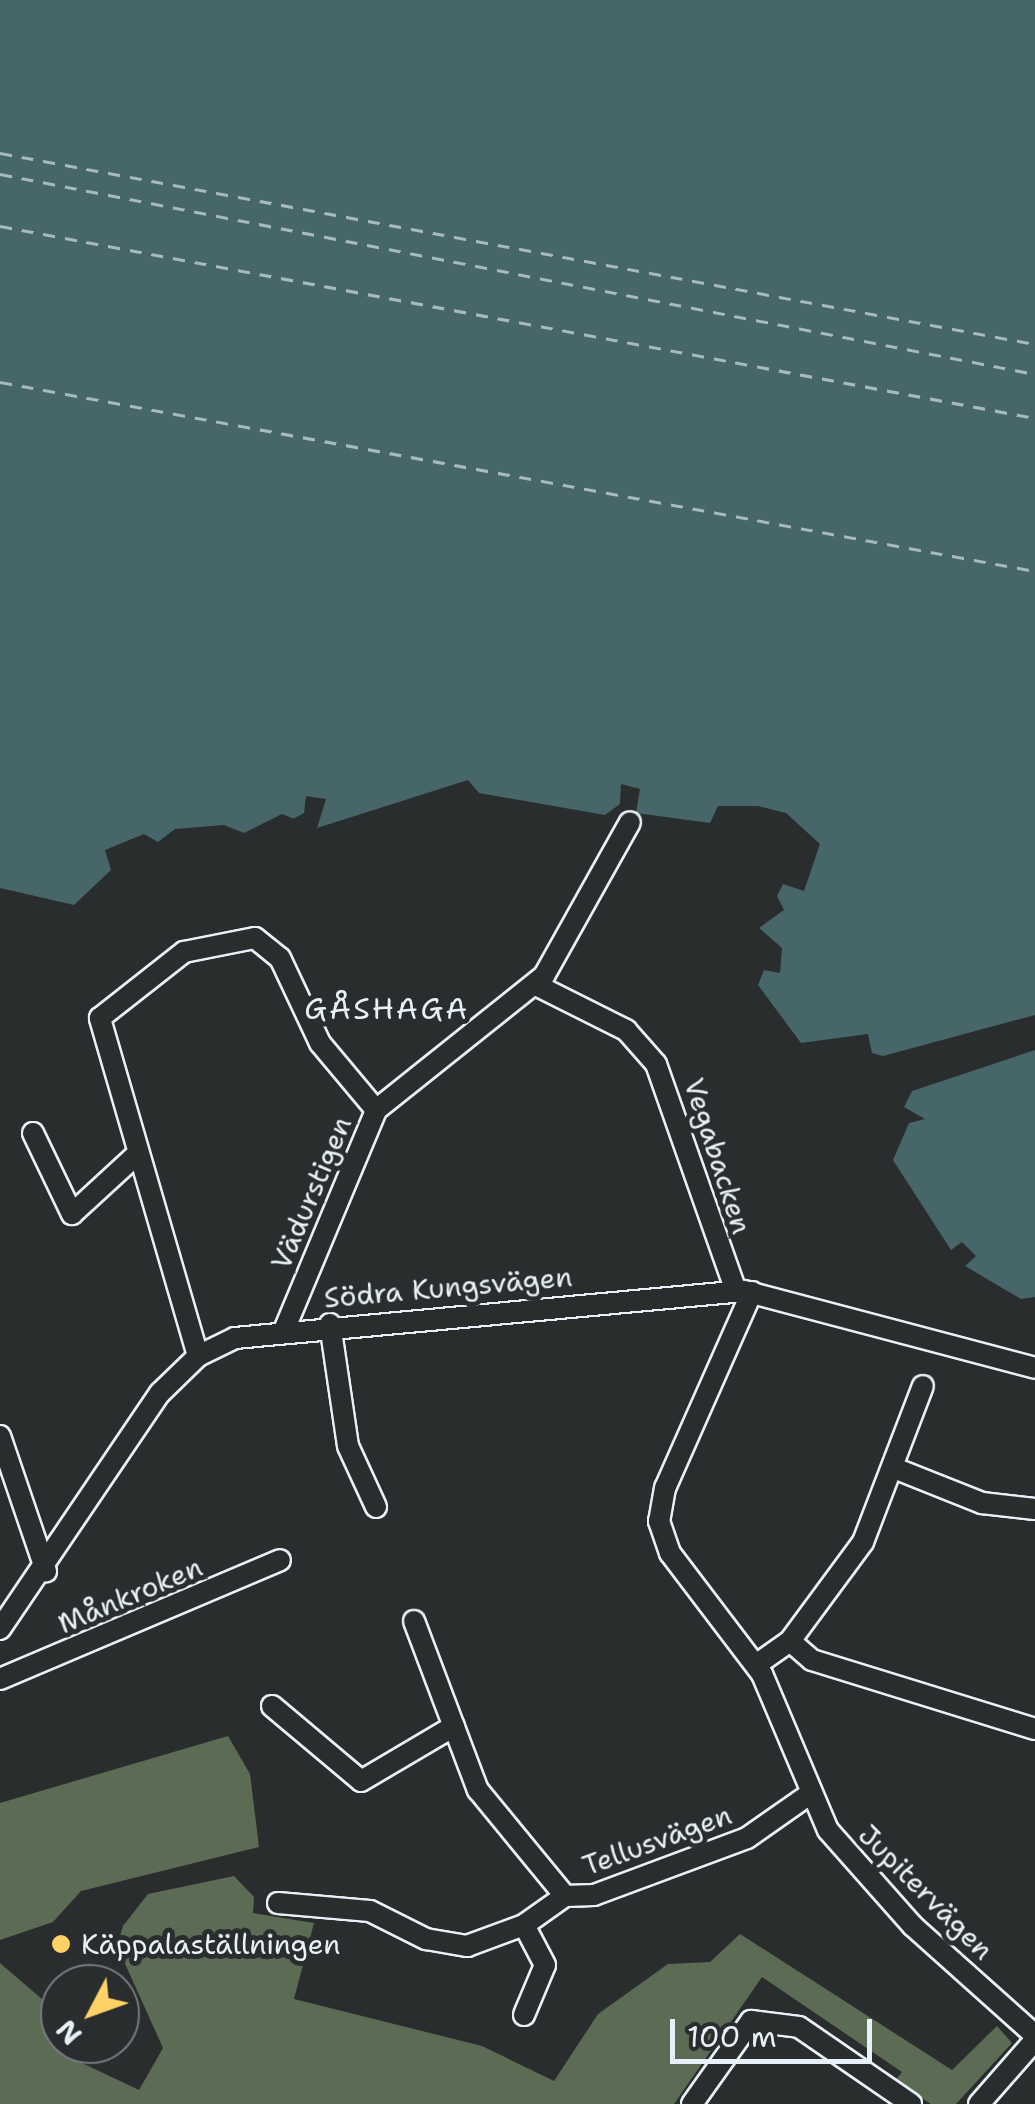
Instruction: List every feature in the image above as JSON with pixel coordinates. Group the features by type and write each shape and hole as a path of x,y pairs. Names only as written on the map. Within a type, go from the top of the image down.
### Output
{"street":[{"name":"Vädurstigen","path":"285,1328 376,1110 536,985 630,822"},
{"path":"198,1356 134,1158 100,1018 184,952 238,940 269,944 320,1043 376,1110"},
{"name":"Vegabacken","path":"536,985 626,1030 656,1064 744,1292"},
{"path":"32,1133 72,1214 134,1158"},
{"name":"Södra Kungsvägen","path":"0,1629 46,1571 160,1393 198,1356 285,1328 744,1292 1035,1368"},
{"name":"Jupitervägen","path":"744,1292 676,1454 660,1521 684,1576 756,1665 807,1796 864,1877 1035,2038"},
{"path":"330,1324 348,1446 376,1507"},
{"path":"756,1665 790,1641 863,1542 923,1386"},
{"path":"0,1436 46,1571"},
{"path":"894,1468 982,1503 1035,1508"},
{"name":"Månkroken","path":"0,1679 280,1560"},
{"path":"414,1621 486,1802 565,1896"},
{"path":"790,1641 812,1660 1035,1729"},
{"path":"272,1706 362,1782 454,1726"},
{"name":"Tellusvägen","path":"278,1902 370,1912 445,1944 524,1925 565,1896 594,1895 747,1838 807,1796"},
{"path":"524,1925 545,1965 524,2015"},
{"path":"692,2104 751,2021 799,2027 899,2101"},
{"path":"979,2104 1035,2038"}],"green space":[{"path":"228,1736 250,1774 259,1847 81,1891 53,1922 0,1940 0,1803"},
{"path":"234,1876 254,1897 253,1913 314,1923 294,1999 482,2046 554,2081 598,2014 668,1964 710,1962 740,1934 952,2070 997,2026 1012,2043 956,2104 931,2104 895,2081 902,2072 762,1977 674,2104 0,2104 0,1963 40,1997 40,2064 84,2064 139,2090 163,2048 140,1997 140,1964 125,1964 117,1946 123,1926 148,1894"}],"water":[{"path":"0,0 1035,0 1035,1015 883,1056 872,1053 868,1034 801,1043 758,985 764,970 780,973 782,948 759,928 784,910 777,896 783,884 804,891 820,844 786,813 758,806 718,806 710,823 636,813 640,789 621,784 620,804 605,815 479,793 468,780 317,828 282,814 244,833 224,825 175,829 158,842 144,834 105,850 111,870 74,905 0,888"},
{"path":"1035,1050 1035,1297 1021,1299 965,1266 976,1256 962,1242 951,1250 893,1160 909,1123 925,1119 904,1107 912,1091"}],"pier":[{"path":"306,796 326,799 317,828 291,820 304,813"}],"ferry route":[{"path":"0,153 1035,344"},
{"path":"0,174 1035,374"},
{"path":"0,226 1035,418"},
{"path":"0,382 1035,571"}],"place":[{"name":"Käppalaställningen","path":"61,1944"}],"district":[{"name":"GÅSHAGA","path":"387,1009"}]}
